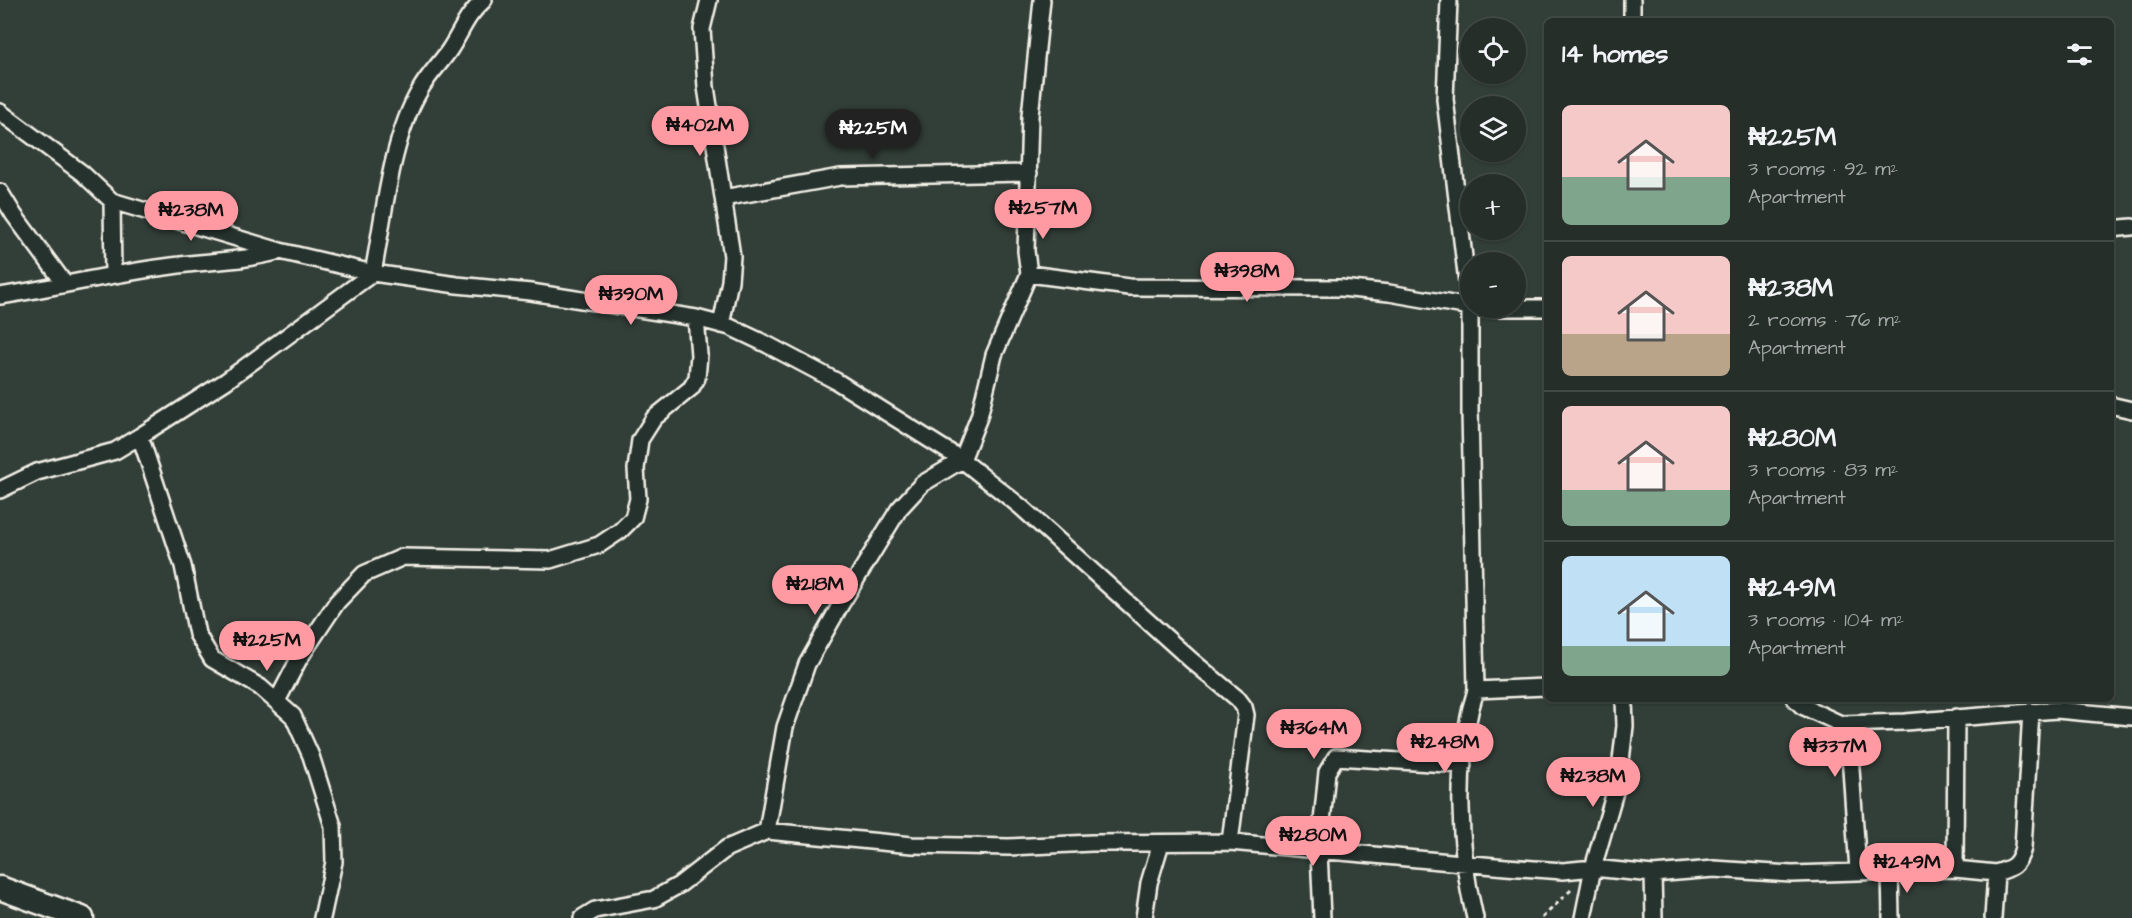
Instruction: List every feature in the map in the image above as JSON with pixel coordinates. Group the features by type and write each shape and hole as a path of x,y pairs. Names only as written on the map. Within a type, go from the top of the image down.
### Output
{"street":[{"path":"0,490 37,472 115,451 226,381 373,273 403,128 420,90 450,48 471,12 484,0"},
{"path":"709,0 702,29 706,87 732,256 730,281 721,325"},
{"path":"767,831 784,728 807,664 899,509 922,484 962,460 979,417 994,355 1029,274 1026,251 1030,117 1041,0"},
{"path":"1449,0 1445,99 1463,252"},
{"path":"1632,0 1632,18"},
{"path":"0,111 82,173 111,201 280,250 373,273 457,285 531,292 696,318 721,325 768,345 836,381 962,460 1021,507 1242,704 1246,715 1230,842"},
{"path":"723,198 840,177 1029,173"},
{"path":"0,192 7,214 65,284"},
{"path":"111,201 113,274"},
{"path":"2114,229 2132,227"},
{"path":"0,296 173,265 256,258 280,250"},
{"path":"1029,274 1129,287 1341,288 1389,293 1460,305"},
{"path":"1526,308 1544,308"},
{"path":"277,701 299,659 337,602 364,574 403,557 550,560 599,545 620,531 633,518 638,499 636,469 640,440 654,418 692,388 697,378 699,356 696,318"},
{"path":"1470,318 1476,690 1468,717 1462,765 1464,864 1475,918"},
{"path":"2114,406 2132,410"},
{"path":"140,436 183,566 197,634 212,659 260,687 293,716 318,776 333,826 334,862 322,918"},
{"path":"1476,690 1544,687"},
{"path":"1582,918 1593,868 1619,778 1625,726 1624,702"},
{"path":"1798,702 1841,724 2057,710 2132,717"},
{"path":"582,918 595,910 654,899 680,885 727,848 767,831 912,845 1010,847 1092,843 1230,842 1563,871 1593,868 1653,874 1714,869 1792,874 1858,870 1956,869 1996,873 2010,868 2019,861 2023,848 2031,711"},
{"path":"1956,717 1956,869"},
{"path":"1841,724 1849,740 1858,870"},
{"path":"1322,918 1319,851 1327,772 1336,757 1462,765"},
{"path":"1144,918 1149,884 1161,843"},
{"path":"1890,870 1890,918"},
{"path":"1993,918 1996,873"},
{"path":"1653,874 1654,918"},
{"path":"0,888 76,917"}],"path":[{"path":"1542,918 1593,868"}]}
